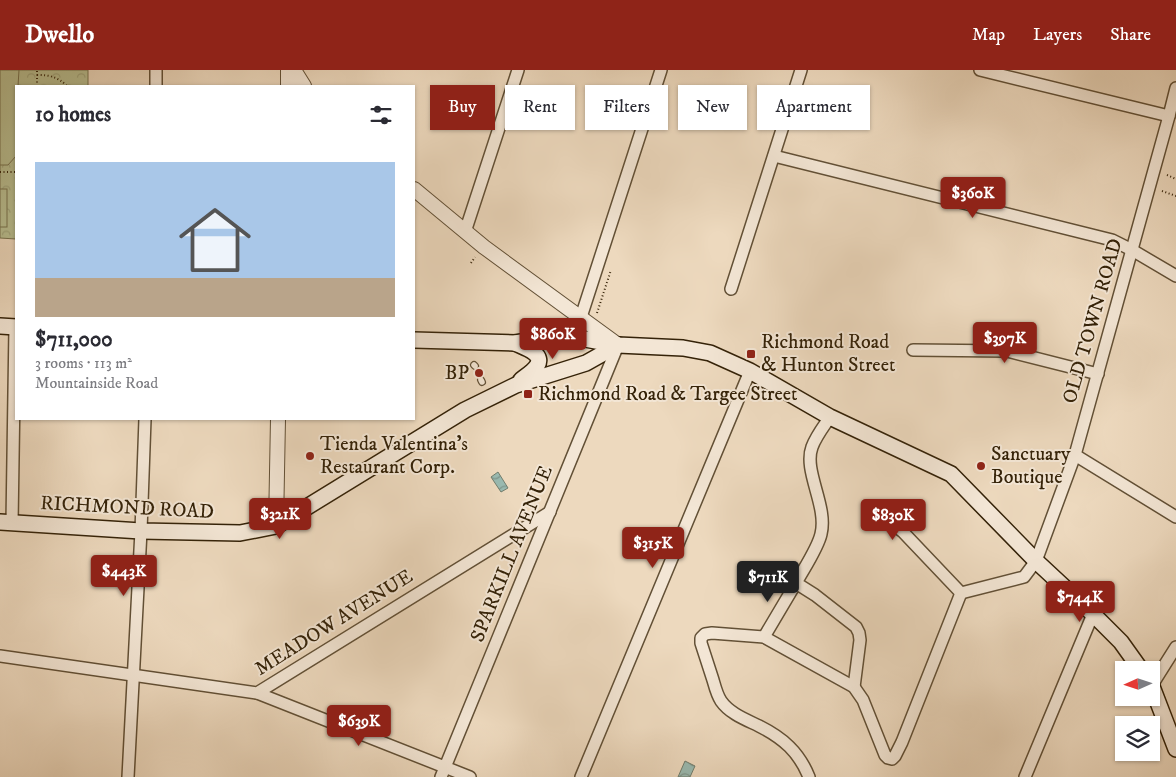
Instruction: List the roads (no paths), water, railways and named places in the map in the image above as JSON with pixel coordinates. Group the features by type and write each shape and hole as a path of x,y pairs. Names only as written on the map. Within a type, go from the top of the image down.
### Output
{"main road":[{"path":"0,326 15,327"},
{"path":"415,340 515,343 546,338 587,339 618,345 682,348 710,353 750,370 830,417 951,474 1036,561 1121,642 1135,661"},
{"path":"515,343 531,350 537,355 538,360 537,366 516,385"},
{"name":"RICHMOND ROAD","path":"6,523 141,531 240,533 276,526 465,410 516,385 586,363 618,345"},
{"path":"1160,706 1176,749"}],"street":[{"path":"156,70 156,85"},
{"path":"288,70 288,85"},
{"path":"294,70 303,85"},
{"path":"465,232 518,70"},
{"path":"581,318 661,70"},
{"path":"731,289 801,70"},
{"path":"980,70 1169,116"},
{"name":"OLD TOWN ROAD","path":"1036,561 1075,455 1176,88"},
{"path":"774,156 1112,240 1176,276"},
{"path":"415,190 465,232 618,345"},
{"name":"SPARKILL AVENUE","path":"444,772 618,345"},
{"path":"6,523 15,347"},
{"path":"913,350 1007,351 1098,374"},
{"path":"581,777 750,370"},
{"path":"764,637 818,544 821,534 823,523 822,510 810,465 810,454 812,445 830,417"},
{"path":"128,777 145,420"},
{"path":"276,526 278,420"},
{"path":"1075,455 1176,517"},
{"name":"MEADOW AVENUE","path":"0,656 258,693 550,512"},
{"path":"881,521 903,532 961,593"},
{"path":"961,593 1024,577 1036,561"},
{"path":"796,582 856,627 860,640 854,687"},
{"path":"809,777 804,764 796,753 782,740 739,716 722,702 701,643 701,638 705,634 712,632 764,637 854,687 863,700 885,755 892,759 902,742 961,593"},
{"path":"1025,777 1093,614"},
{"path":"1160,672 1176,647"},
{"path":"258,693 444,772 470,777"}],"water":[{"path":"498,472 508,488 501,492 491,477"},
{"path":"685,761 695,766 690,777 678,777"}],"place":[{"name":"Richmond Road & Hunton Street","path":"751,354"},
{"name":"BP","path":"479,373"},
{"name":"Richmond Road & Targee Street","path":"528,394"},
{"name":"Tienda Valentina's Restaurant Corp.","path":"310,456"},
{"name":"Sanctuary Boutique","path":"981,466"}]}
